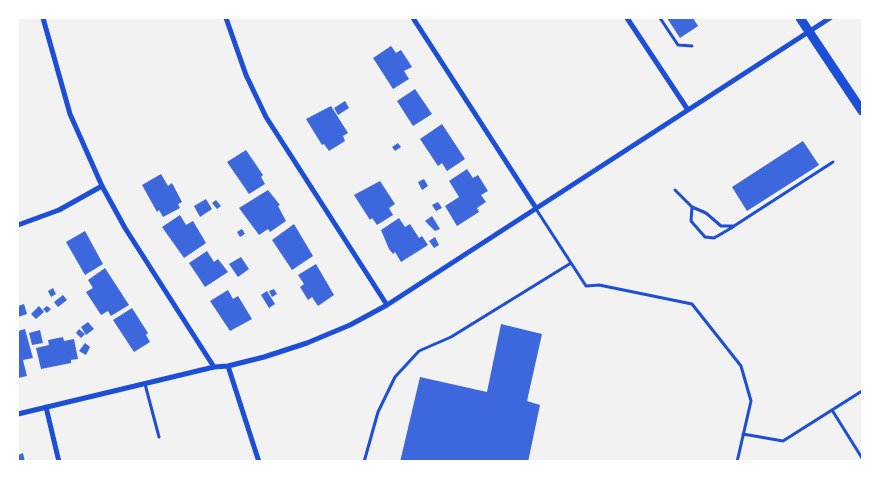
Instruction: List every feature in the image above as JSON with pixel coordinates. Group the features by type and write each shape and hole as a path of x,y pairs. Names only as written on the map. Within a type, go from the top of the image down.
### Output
{"main road":[{"path":"800,18 862,111"}],"street":[{"path":"43,18 67,106 102,186 139,252 214,366"},
{"path":"226,18 246,75 266,117 387,305"},
{"path":"412,18 536,208"},
{"path":"627,18 688,110"},
{"path":"18,414 214,366 228,366 308,343 350,325 387,305 830,18"},
{"path":"18,225 59,210 102,186"},
{"path":"228,366 259,462"},
{"path":"46,407 59,462"}],"lane":[{"path":"660,18 678,45 692,46"},
{"path":"692,207 690,221 705,237 714,238 833,162"},
{"path":"675,190 692,207 706,213 721,226 734,226"},
{"path":"536,208 586,286 599,285 692,304 741,366 751,401 737,462"},
{"path":"364,462 378,412 395,377 419,351 450,336 571,263"},
{"path":"145,383 159,437"},
{"path":"743,434 783,441 862,391"},
{"path":"832,410 862,458"}],"building":[{"path":"667,18 693,18 698,26 680,38"},
{"path":"391,46 396,53 401,50 412,67 404,71 409,79 393,89 373,58"},
{"path":"415,89 432,114 413,126 397,101"},
{"path":"345,101 349,108 338,115 334,108"},
{"path":"331,106 348,133 343,136 345,141 329,151 324,144 322,145 306,119"},
{"path":"442,124 465,159 447,171 442,163 438,166 420,139"},
{"path":"803,141 819,165 747,211 732,187"},
{"path":"398,143 401,147 395,151 392,147"},
{"path":"246,150 263,175 261,177 265,184 249,194 227,162"},
{"path":"467,169 473,178 478,175 488,191 481,195 486,202 477,208 479,212 457,226 445,206 459,197 449,181"},
{"path":"161,174 168,186 172,183 182,202 178,204 180,208 163,217 159,210 157,212 142,185"},
{"path":"424,179 428,186 422,190 418,182"},
{"path":"380,181 395,204 389,208 393,215 377,225 372,218 370,220 354,195"},
{"path":"268,190 280,205 278,206 286,221 270,232 268,229 259,235 239,208"},
{"path":"206,199 212,209 200,217 194,206"},
{"path":"216,200 221,206 217,209 212,203"},
{"path":"438,202 442,208 436,211 432,205"},
{"path":"180,215 186,225 193,221 206,243 184,258 162,227"},
{"path":"432,216 440,229 435,231 425,221"},
{"path":"399,218 405,227 410,224 419,238 422,236 428,245 401,262 395,252 393,254 389,249 381,230"},
{"path":"294,224 313,256 292,270 272,240"},
{"path":"242,229 245,234 240,237 237,232"},
{"path":"85,231 103,264 85,275 66,242"},
{"path":"435,237 439,245 434,248 429,241"},
{"path":"207,251 214,262 218,259 228,272 205,287 189,263"},
{"path":"241,257 249,269 238,277 229,264"},
{"path":"316,264 334,295 318,306 312,297 308,300 300,287 304,284 298,275"},
{"path":"105,268 129,305 111,316 108,311 101,315 86,292 93,288 88,280"},
{"path":"53,288 56,294 51,297 48,291"},
{"path":"274,289 277,294 272,297 269,291"},
{"path":"228,290 233,299 238,296 252,319 230,331 210,301"},
{"path":"267,291 275,304 269,308 261,295"},
{"path":"63,295 67,300 58,307 54,302"},
{"path":"24,304 27,314 18,317 18,306"},
{"path":"39,306 44,312 36,319 31,314"},
{"path":"47,306 51,309 47,313 43,309"},
{"path":"132,308 148,333 146,335 150,342 134,352 113,320"},
{"path":"88,322 94,329 86,335 81,327"},
{"path":"501,324 542,334 527,401 540,405 528,462 400,462 420,377 487,392"},
{"path":"25,329 33,358 23,360 27,376 18,378 18,331"},
{"path":"79,329 85,334 81,338 76,333"},
{"path":"40,330 43,343 32,345 29,333"},
{"path":"63,337 64,341 74,339 78,359 71,360 71,363 41,369 36,348 49,345 48,340"},
{"path":"85,343 90,347 86,355 79,351"},
{"path":"23,453 25,462 18,462 18,455"}]}
